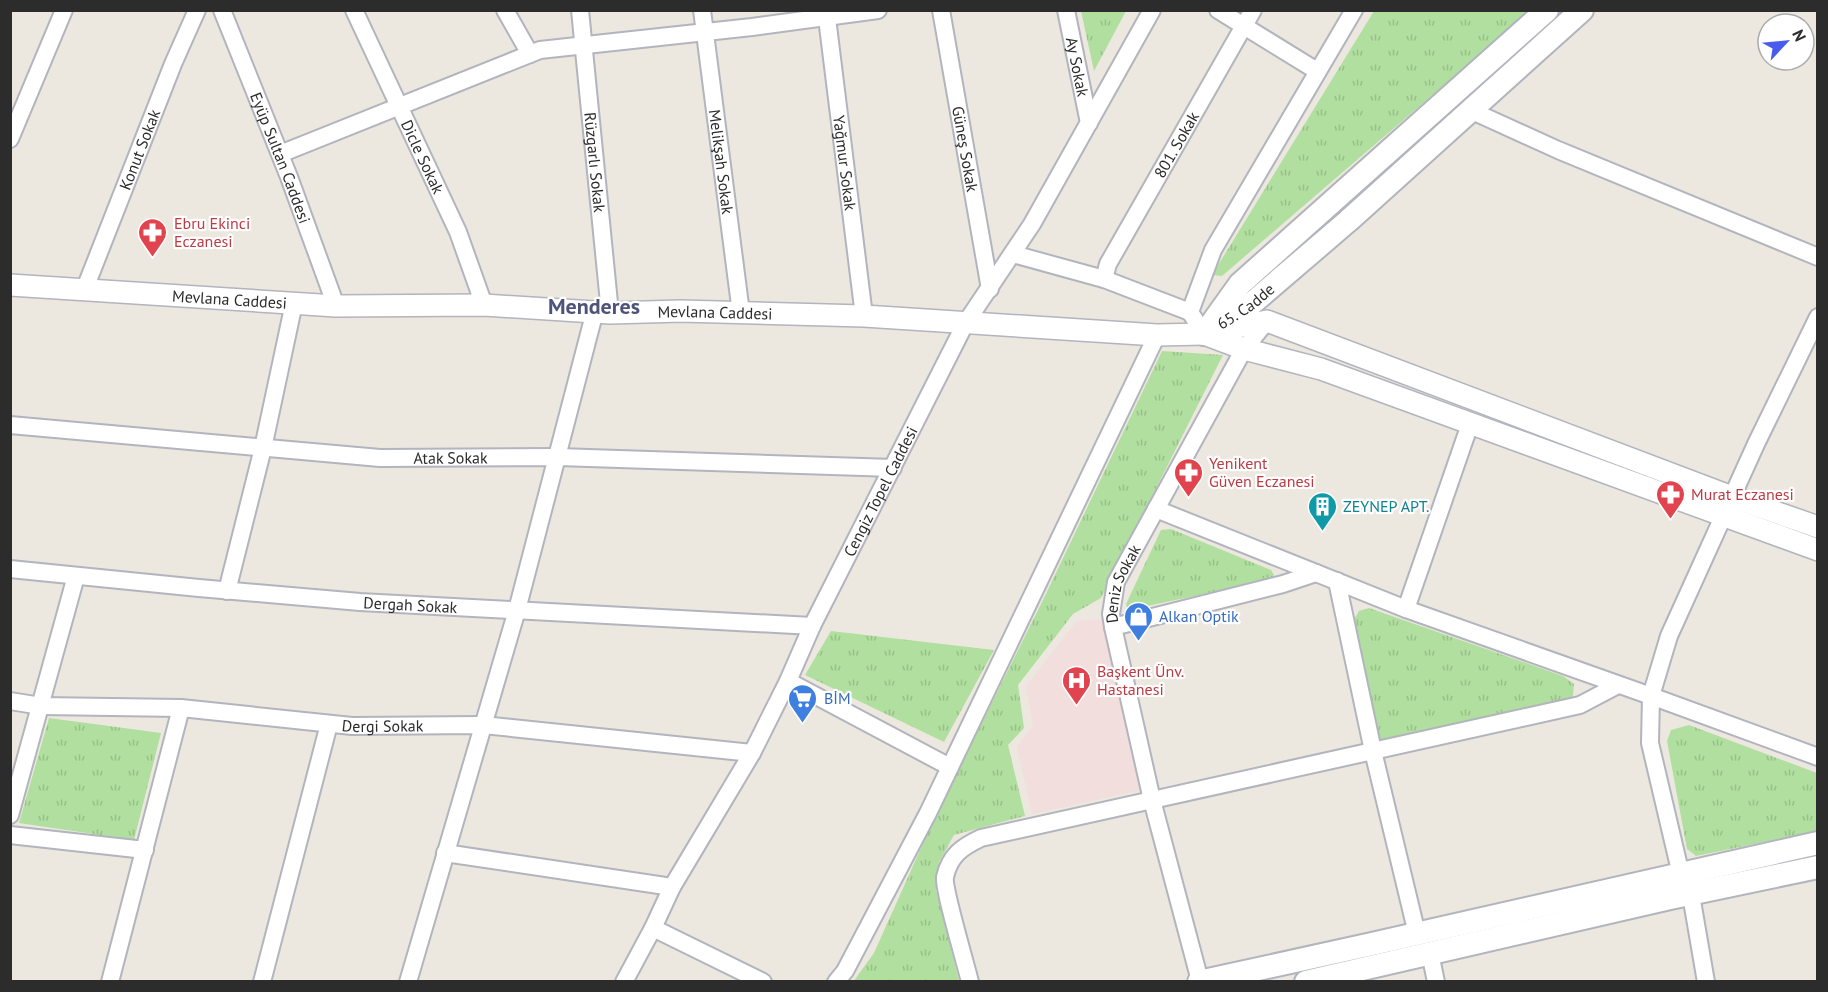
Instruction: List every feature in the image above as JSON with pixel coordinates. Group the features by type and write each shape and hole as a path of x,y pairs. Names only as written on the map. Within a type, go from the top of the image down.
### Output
{"main road":[{"name":"65. Cadde","path":"1204,334 1240,284 1547,10"},
{"name":"65. Cadde","path":"1204,334 1250,304 1348,221 1582,10"},
{"path":"1306,981 1430,953 1686,884 1818,843"},
{"path":"1200,981 1583,895 1818,867"}],"street":[{"path":"10,139 64,10"},
{"name":"Konut Sokak","path":"84,291 173,64 198,10"},
{"name":"Eyüp Sultan Caddesi","path":"222,10 280,154 336,306"},
{"name":"Dicle Sokak","path":"354,10 458,232 484,305"},
{"path":"505,10 530,54"},
{"name":"Rüzgarlı Sokak","path":"408,981 517,610 558,457 603,312 585,45 580,10"},
{"name":"Melikşah Sokak","path":"702,10 741,313"},
{"path":"280,154 540,50 705,32 827,14 878,10"},
{"name":"Güneş Sokak","path":"941,10 990,289"},
{"name":"Ay Sokak","path":"1066,10 1089,123"},
{"name":"Cengiz Topel Caddesi","path":"624,981 672,887 752,753 812,626 965,324 1032,224 1152,10"},
{"path":"1218,10 1317,71"},
{"name":"801. Sokak","path":"1104,279 1108,264 1253,10"},
{"path":"1190,312 1214,250 1354,10"},
{"name":"Yağmur Sokak","path":"827,14 864,316"},
{"path":"1470,110 1558,150 1818,257"},
{"path":"1013,254 1104,279 1190,312 1204,334 1244,349 1321,369 1818,550"},
{"name":"Mevlana Caddesi","path":"10,285 336,306 484,305 603,312 681,310 864,316 1157,335 1204,334"},
{"path":"227,591 263,448 294,303"},
{"path":"1706,981 1686,884 1650,742 1651,696 1670,636 1732,497 1818,317"},
{"path":"1204,334 1267,321 1732,497 1818,527"},
{"name":"Deniz Sokak","path":"1200,981 1152,800 1111,614 1116,582 1244,349 1267,321"},
{"path":"836,981 845,971 950,767 1157,335"},
{"path":"1406,609 1470,424"},
{"name":"Atak Sokak","path":"10,425 380,458 558,457 893,468"},
{"path":"1156,509 1406,609 1818,757"},
{"name":"Dergah Sokak","path":"10,569 360,602 812,626"},
{"path":"1113,627 1283,584 1316,573"},
{"path":"10,815 76,576"},
{"path":"1337,581 1373,751 1417,934"},
{"path":"788,681 950,767"},
{"path":"970,981 944,880 950,862 962,846 981,838 1580,705 1618,685"},
{"name":"Dergi Sokak","path":"10,701 41,706 181,708 352,726 483,725 752,753"},
{"path":"110,981 181,708"},
{"path":"262,981 329,724"},
{"path":"10,835 145,850"},
{"path":"445,853 672,887"},
{"path":"653,928 763,981"},
{"path":"1430,953 1436,981"}],"shaded area":[{"name":"Başkent Ünv. Hastanesi","path":"1102,619 1142,790 1032,814 1017,747 1033,725 1026,686 1077,621"}],"green space":[{"path":"1081,11 1126,11 1094,71"},
{"path":"1374,11 1530,11 1222,276 1212,275"},
{"path":"1162,351 1223,355 1101,598 1073,614 1018,685 1024,728 1008,745 1025,816 954,835 939,862 936,890 959,981 853,982 874,953 934,819 1043,600"},
{"path":"1171,529 1271,570 1274,575 1271,580 1128,610 1126,604 1161,530"},
{"path":"1369,608 1563,676 1574,684 1573,696 1567,700 1391,742 1379,740 1354,626 1359,611"},
{"path":"831,631 994,650 944,742 805,675"},
{"path":"49,718 161,733 134,840 19,823"},
{"path":"1689,725 1817,773 1817,831 1696,856 1687,849 1667,741 1671,730"}],"place":[{"name":"Ebru Ekinci Eczanesi","path":"153,258"},
{"name":"Yenikent Güven Eczanesi","path":"1188,498"},
{"name":"Murat Eczanesi","path":"1670,520"},
{"name":"ZEYNEP APT.","path":"1322,532"},
{"name":"Alkan Optik","path":"1138,642"},
{"name":"Başkent Ünv. Hastanesi","path":"1076,706"},
{"name":"BİM","path":"803,724"}],"district":[{"name":"Menderes","path":"594,306"}]}
